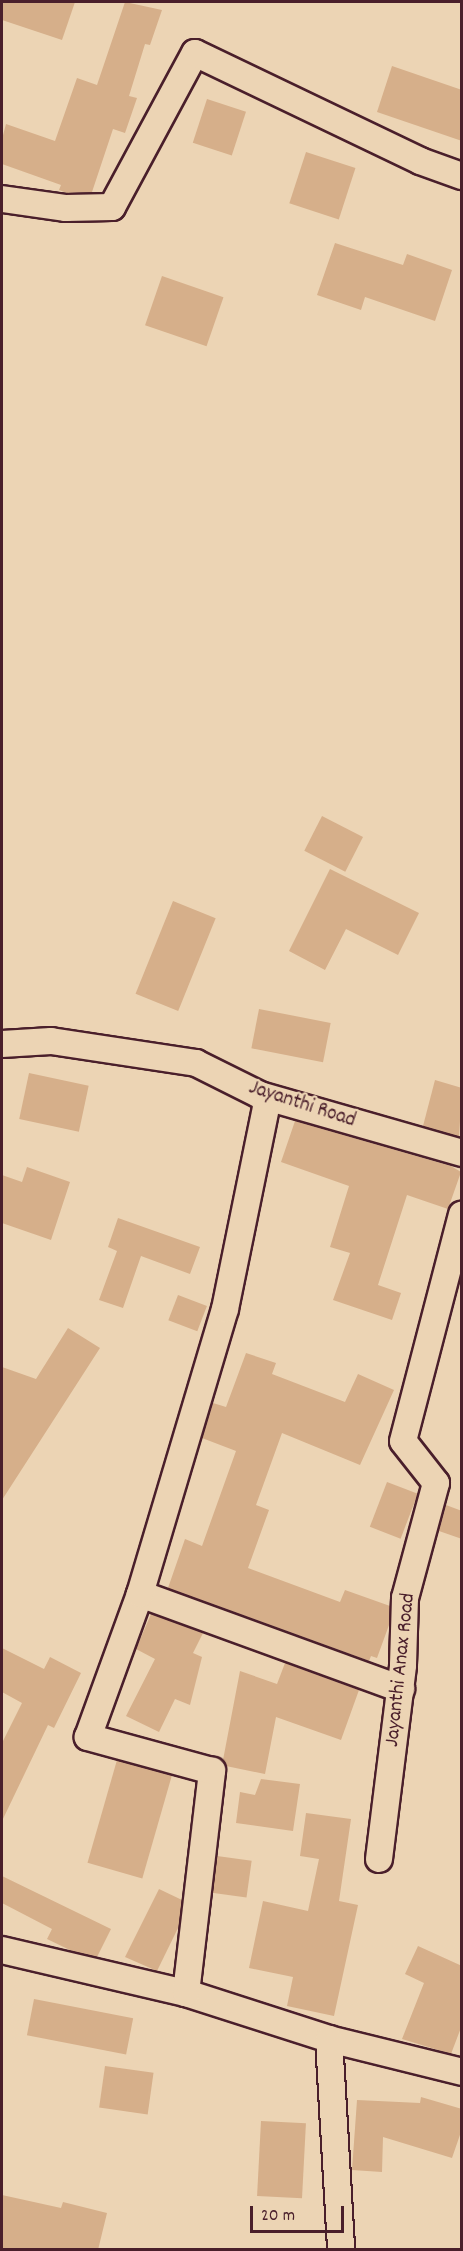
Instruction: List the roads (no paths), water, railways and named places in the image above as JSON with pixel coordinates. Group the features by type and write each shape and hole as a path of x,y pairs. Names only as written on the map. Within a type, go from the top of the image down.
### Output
{"street":[{"path":"2,199 66,208 112,207 195,53 420,161 462,176"},
{"name":"Jayanthi Road","path":"2,1044 51,1041 196,1063 268,1098 462,1153"},
{"path":"186,1994 212,1771 88,1737 140,1594 225,1309 268,1098"},
{"name":"Jayanthi Anax Road","path":"379,1859 400,1689 405,1598 436,1483 403,1441 462,1215"},
{"path":"140,1594 400,1689"},
{"path":"2,1950 186,1994 329,2039 462,2072"},
{"path":"329,2039 341,2250"}]}
